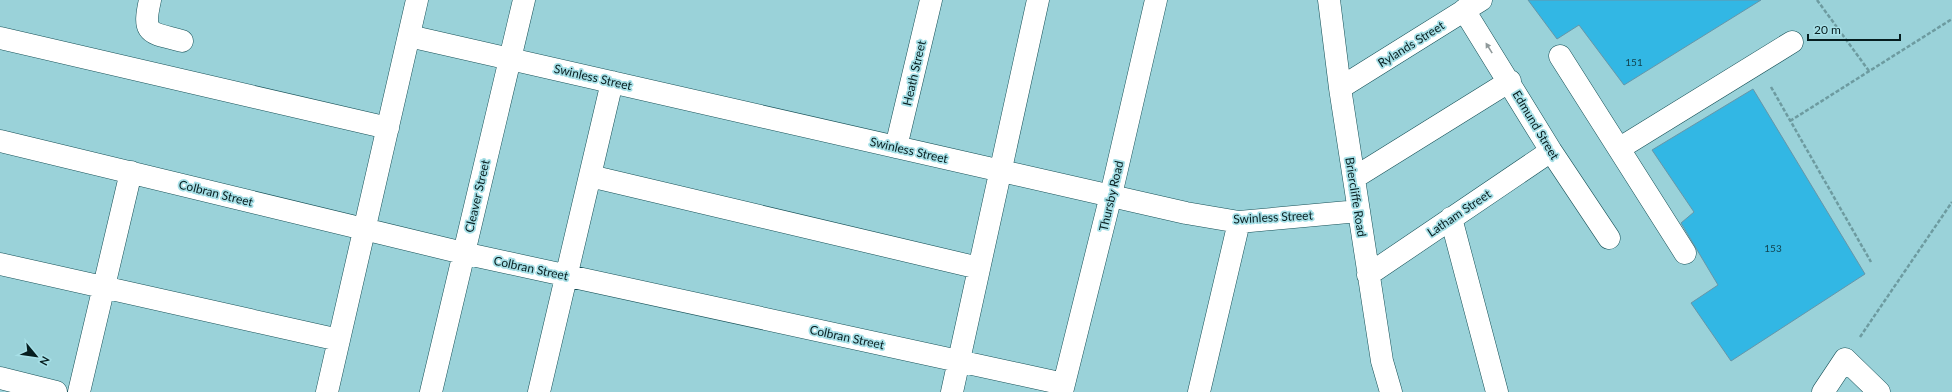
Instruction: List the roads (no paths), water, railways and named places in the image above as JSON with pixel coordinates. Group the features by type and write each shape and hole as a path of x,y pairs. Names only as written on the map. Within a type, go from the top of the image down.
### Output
{"street":[{"path":"150,0 146,19 149,29 153,33 182,41"},
{"path":"327,392 417,0"},
{"name":"Cleaver Street","path":"431,392 524,0"},
{"name":"Heath Street","path":"896,147 931,0"},
{"path":"952,392 1038,0"},
{"name":"Thursby Road","path":"1063,388 1111,195 1156,0"},
{"name":"Briercliffe Road","path":"1329,0 1340,88 1368,275 1382,361 1391,392"},
{"name":"Rylands Street","path":"1340,88 1473,5"},
{"name":"Edmund Street","path":"1473,5 1510,81 1551,151 1609,238"},
{"name":"Swinless Street","path":"409,36 1186,213 1239,222 1359,211"},
{"path":"0,38 388,128"},
{"path":"1620,148 1792,42"},
{"path":"1560,56 1620,148 1685,253"},
{"path":"1354,178 1510,81"},
{"path":"541,392 566,276 612,82"},
{"name":"Colbran Street","path":"0,140 464,253 959,362 1063,388"},
{"name":"Latham Street","path":"1368,275 1551,151"},
{"path":"79,392 131,172"},
{"path":"590,176 979,268"},
{"path":"1451,218 1497,392"},
{"path":"1199,392 1239,222"},
{"path":"0,264 339,340"},
{"path":"1823,392 1845,359 1879,392"},
{"path":"0,378 56,392"}]}
